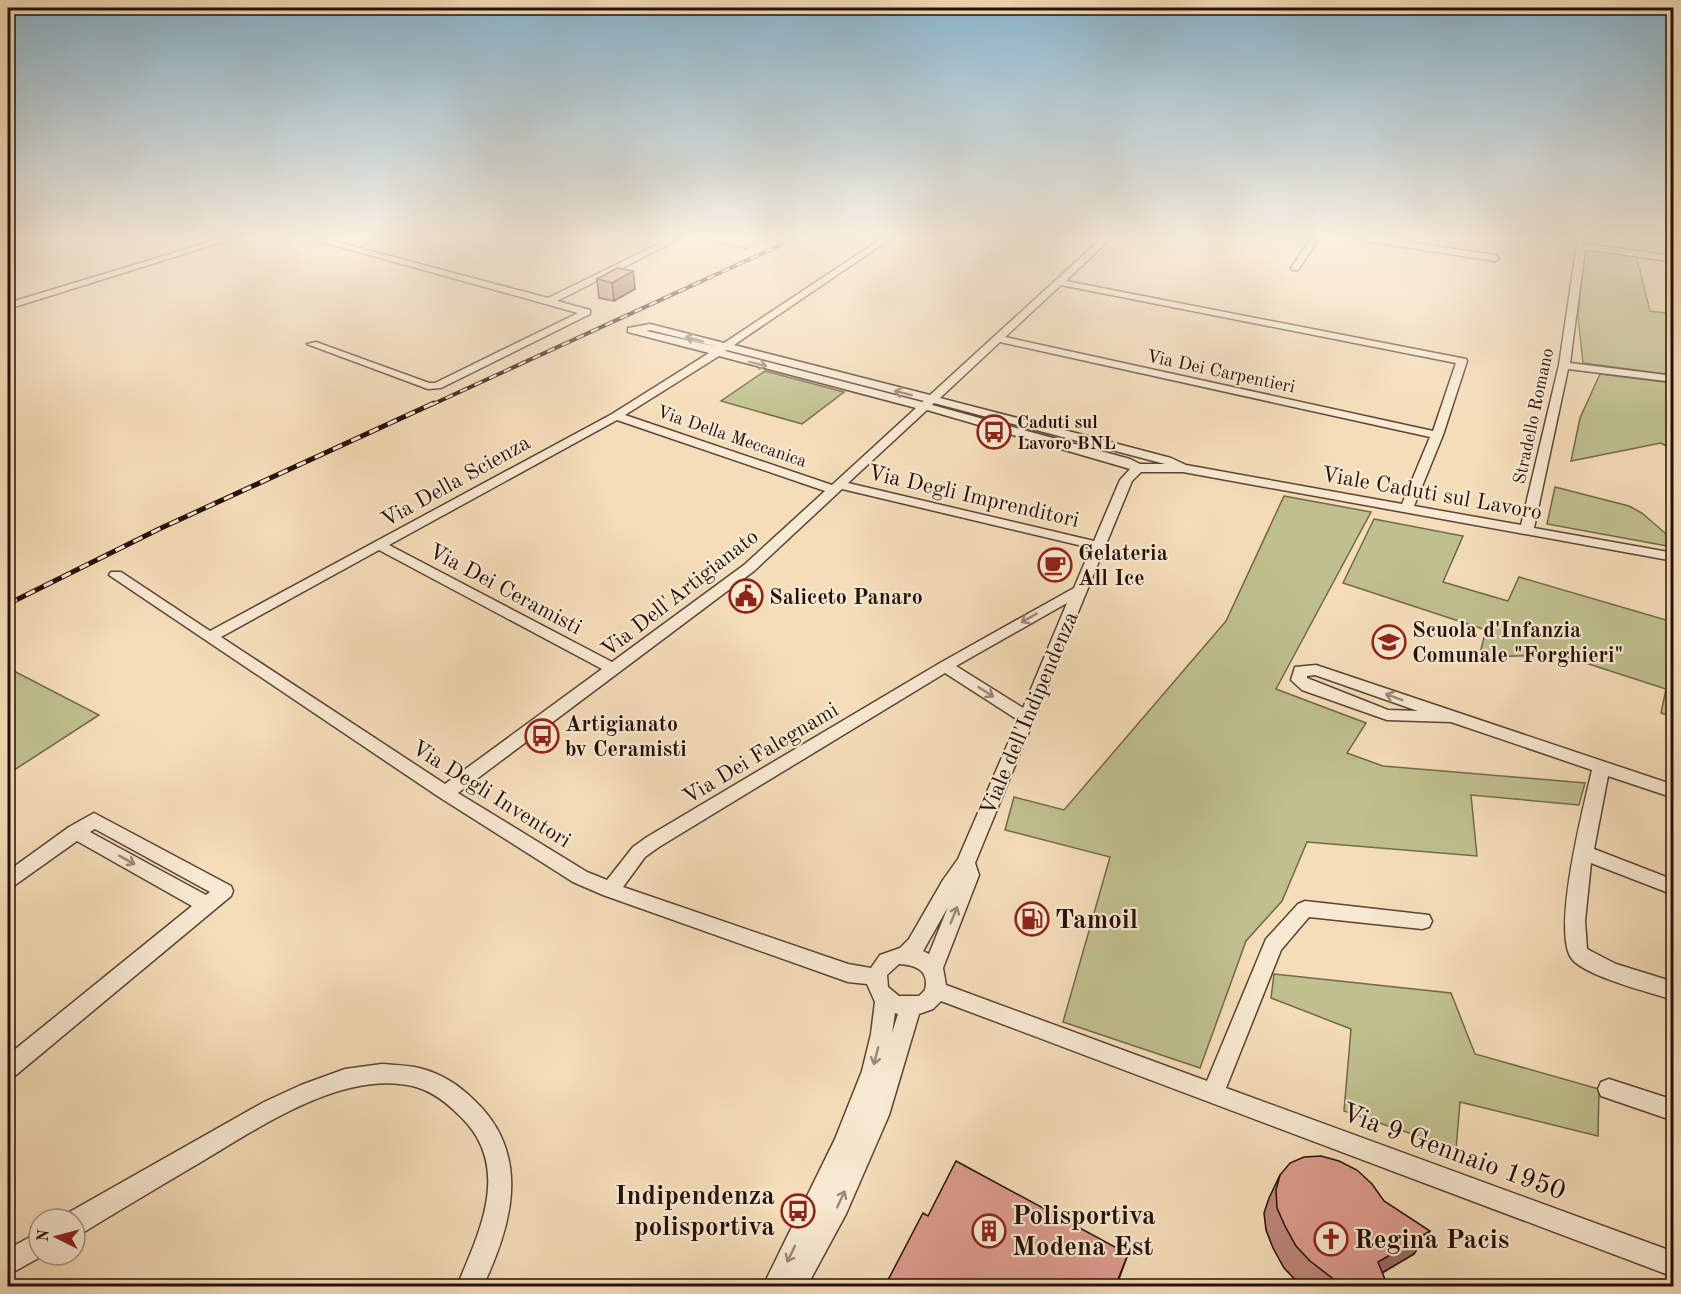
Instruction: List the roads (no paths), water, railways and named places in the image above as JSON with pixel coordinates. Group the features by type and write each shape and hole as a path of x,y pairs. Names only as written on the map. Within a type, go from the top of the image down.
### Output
{"street":[{"path":"8,306 36,297"},
{"path":"312,344 428,386 437,386 587,312 531,297"},
{"path":"548,302 557,297"},
{"name":"Via Della Scienza","path":"210,637 616,416 799,297"},
{"name":"Via Dell'Artigianato","path":"445,793 749,568 1043,297"},
{"path":"1137,297 1462,362 1437,435 1406,509"},
{"name":"Stradello Romano","path":"1527,530 1564,365 1573,297"},
{"name":"Viale Caduti sul Lavoro","path":"720,350 650,327 632,330 1156,458 1182,468"},
{"name":"Via Dei Carpentieri","path":"998,339 1437,435"},
{"path":"1564,365 1674,379"},
{"name":"Viale Caduti sul Lavoro","path":"928,404 1089,451 1138,468 1182,468 1674,557"},
{"name":"Via Della Meccanica","path":"616,416 838,488"},
{"name":"Viale dell'Indipendenza","path":"906,955 926,934 953,876 966,863 1126,480 1138,468"},
{"name":"Via Degli Imprenditori","path":"838,488 1098,546"},
{"name":"Via Dei Ceramisti","path":"379,545 614,669"},
{"name":"Via Degli Inventori","path":"116,575 445,793 580,877 610,890 848,973 877,977"},
{"name":"Via Dei Falegnami","path":"610,890 639,852 653,842 945,666 1080,590"},
{"path":"945,666 1027,718"},
{"path":"1449,717 1388,715 1308,686 1299,680 1298,675 1300,671 1306,669 1316,670 1674,792"},
{"path":"1601,767 1584,854 1574,932 1575,947 1579,954 1596,964 1674,991"},
{"path":"8,880 94,820 224,891 8,1068"},
{"path":"75,832 207,905"},
{"path":"1584,854 1674,888"},
{"name":"Viale dell'Indipendenza","path":"933,968 970,875 966,863"},
{"path":"1213,1093 1273,945 1305,909 1422,921"},
{"path":"898,956 921,958 933,968 936,975 936,990 927,1002 911,1007 893,1004 880,992 877,977 884,963 898,956"},
{"name":"Via 9 Gennaio 1950","path":"936,990 1674,1265"},
{"path":"775,1287 862,1102 875,1059 886,999"},
{"path":"793,1287 838,1206 878,1115 911,1007"},
{"path":"87,1216 307,1090 356,1076 404,1076 432,1082 454,1092 471,1107 486,1126 495,1146 499,1169 496,1217 487,1250 470,1287"},
{"path":"1609,1089 1674,1111"},
{"path":"8,1263 27,1251"}],"railway":[{"path":"431,405 666,297"},
{"path":"8,604 159,529 434,403"}],"place":[{"name":"Caduti sul Lavoro BNL","path":"994,432"},
{"name":"Gelateria All Ice","path":"1055,565"},
{"name":"Saliceto Panaro","path":"746,596"},
{"name":"Scuola d'Infanzia Comunale \"Forghieri\"","path":"1389,642"},
{"name":"Artigianato bv Ceramisti","path":"542,736"},
{"name":"Tamoil","path":"1032,919"},
{"name":"Indipendenza polisportiva","path":"798,1211"},
{"name":"Polisportiva Modena Est","path":"989,1231"},
{"name":"Regina Pacis","path":"1331,1239"}]}
